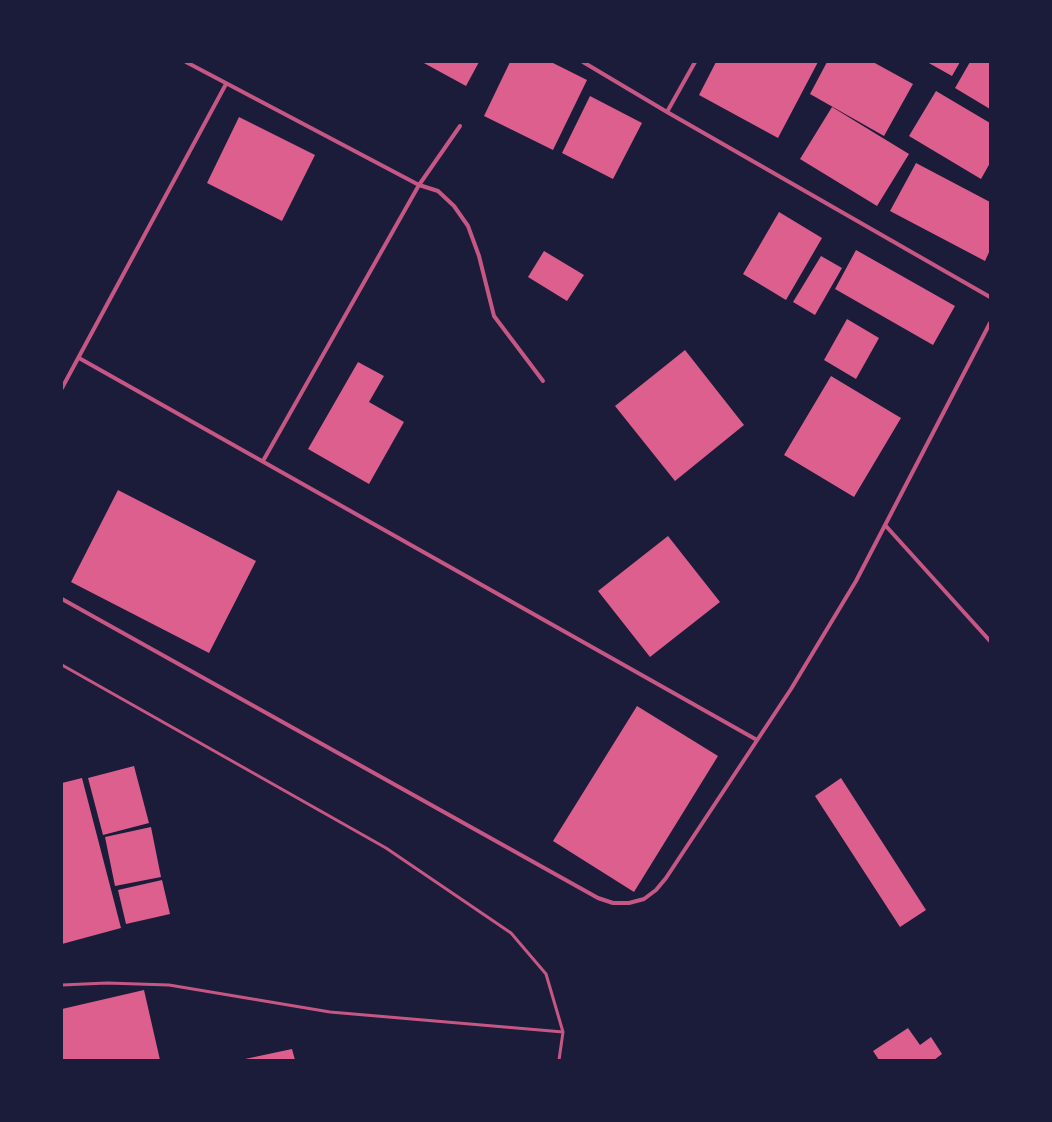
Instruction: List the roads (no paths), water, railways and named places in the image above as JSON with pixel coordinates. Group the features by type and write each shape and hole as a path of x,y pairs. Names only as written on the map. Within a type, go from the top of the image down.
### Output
{"street":[{"path":"186,62 419,185 438,191 454,206 468,226 479,256 494,316 543,381"},
{"path":"583,62 990,297"},
{"path":"668,112 695,62"},
{"path":"62,388 80,358 226,84"},
{"path":"263,461 419,185 460,126"},
{"path":"62,599 598,898 613,903 629,903 644,899 656,890 670,871 757,740 824,635 856,581 990,323"},
{"path":"80,358 757,740"},
{"path":"885,525 990,641"}],"lane":[{"path":"62,665 386,848 511,932 546,974 563,1032 559,1060"},
{"path":"62,985 107,983 169,985 330,1012 563,1032"}]}
